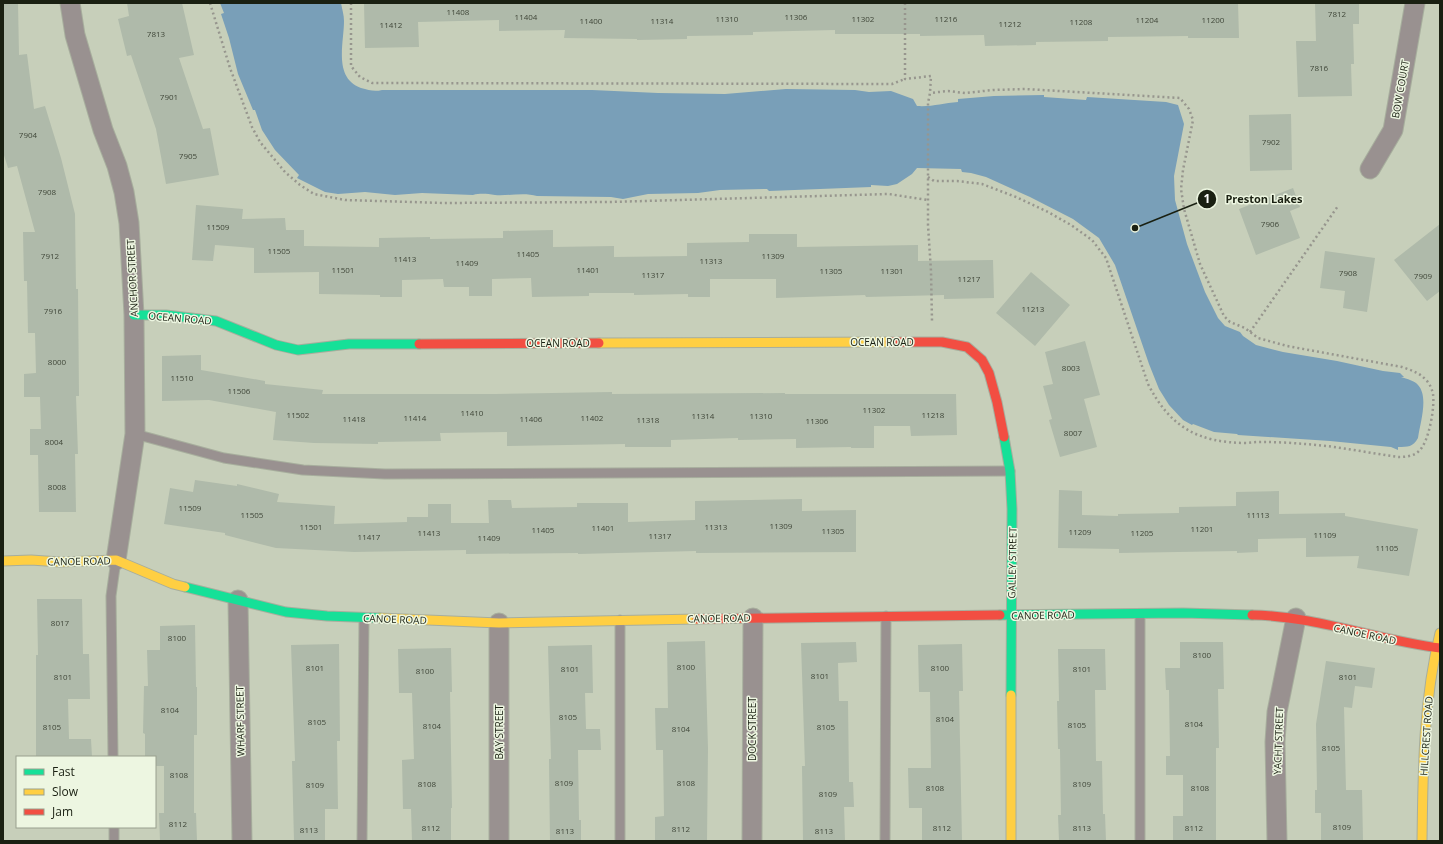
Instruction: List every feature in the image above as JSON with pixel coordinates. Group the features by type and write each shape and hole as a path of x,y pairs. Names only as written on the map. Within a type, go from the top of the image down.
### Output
{"street":[{"name":"ANCHOR STREET","path":"70,3 75,35 103,130 117,166 124,192 129,223 134,315 134,434 116,560"},
{"name":"BOW COURT","path":"1370,169 1393,130 1414,3"},
{"name":"OCEAN ROAD","path":"134,315 166,315 216,321 276,345 298,350 349,344 942,342 968,347 982,360"},
{"name":"GALLEY STREET","path":"982,360 989,373 997,402 1010,471 1012,508 1011,841"},
{"name":"CANOE ROAD","path":"3,561 31,560 60,562 116,560 174,584 286,612 328,616 499,623 886,616 1183,613 1265,615 1296,618 1415,645 1438,647"},
{"name":"WHARF STREET","path":"238,600 242,841"},
{"name":"DOCK STREET","path":"752,841 753,618"},
{"name":"YACHT STREET","path":"1277,841 1275,742 1277,712 1296,618"},
{"name":"BAY STREET","path":"499,623 499,841"},
{"name":"HILLCREST ROAD","path":"1422,841 1423,744 1425,715 1440,632"}],"lane":[{"path":"134,434 224,458 303,470 385,474 1010,471"},
{"path":"113,756 111,596 116,560"},
{"path":"1140,614 1140,841"},
{"path":"885,841 886,616"},
{"path":"362,841 364,618"},
{"path":"620,620 620,841"},
{"path":"114,828 114,841"}],"path":[{"path":"210,3 230,68 252,127 260,142 284,172 314,194 345,200 444,203 610,202 888,194 928,200"},
{"path":"352,3 351,66 360,77 372,83 892,84 905,79 930,76 928,103 928,200 934,342"},
{"path":"905,3 905,79"},
{"path":"928,176 934,181 958,181 982,184 1016,197 1071,225 1092,240 1106,258 1148,384 1156,399 1174,421 1188,430 1203,437 1219,441 1306,444 1339,447 1399,457 1418,453 1423,447 1430,422 1433,394 1431,387 1426,380 1417,372 1402,367 1287,346 1258,338 1245,328 1230,322 1224,316 1200,264 1184,209 1181,189 1183,170 1193,120 1189,109 1180,98 1025,90 993,90 965,93 948,91 930,92"},
{"path":"1250,332 1338,206"}],"water":[{"path":"220,3 341,3 344,21 342,49 343,68 352,83 361,88 374,91 592,90 725,94 786,89 855,90 869,92 891,91 913,99 917,106 958,102 958,99 994,96 1044,95 1044,97 1086,100 1087,97 1166,102 1178,105 1184,124 1174,176 1175,200 1187,244 1205,292 1218,318 1225,326 1240,332 1243,336 1256,345 1283,352 1400,373 1404,377 1401,377 1415,382 1421,390 1423,396 1423,410 1418,438 1412,445 1407,447 1398,447 1398,450 1391,447 1330,441 1214,432 1193,424 1192,425 1183,420 1169,405 1159,389 1115,265 1099,238 1073,219 1030,197 986,177 962,172 961,169 917,168 912,174 897,184 888,186 871,185 871,187 769,191 767,189 720,190 698,193 648,194 623,199 611,197 537,196 527,194 473,195 422,193 395,195 365,192 338,194 325,192 297,178 299,175 275,150 262,130 255,110 253,110 238,74 221,14 224,13"}],"building":[{"path":"3,3 18,3 19,55 27,54 34,109 45,106 61,158 75,214 76,289 78,289 79,396 76,396 78,454 75,454 76,512 39,512 38,455 30,455 30,429 41,429 40,397 24,397 24,374 36,373 35,333 28,333 27,281 24,281 23,232 35,232 17,166 8,168 3,152"},
{"path":"127,3 182,3 194,55 179,58 203,129 210,128 219,175 166,184 156,129 131,55 127,56 118,19 129,16"},
{"path":"364,3 1238,3 1239,38 1188,38 1188,36 1108,37 1108,41 1036,42 1036,45 985,46 984,35 920,36 920,34 835,34 835,30 753,32 753,35 687,36 687,39 637,40 564,38 565,30 499,31 499,20 418,22 419,47 365,48"},
{"path":"1315,3 1359,3 1359,24 1353,24 1354,64 1351,64 1352,96 1298,97 1296,41 1316,41"},
{"path":"1291,114 1292,170 1250,171 1249,115"},
{"path":"1293,188 1300,207 1290,211 1300,238 1256,255 1239,209"},
{"path":"196,205 243,209 242,219 285,218 286,230 304,230 304,246 379,247 379,238 503,238 503,231 553,230 553,247 614,246 614,257 687,256 687,243 749,242 749,234 797,234 797,247 918,245 918,261 993,260 994,298 944,299 944,295 866,297 865,295 776,298 776,279 710,279 710,297 688,297 688,294 634,295 634,293 589,293 589,296 532,297 531,278 492,279 492,296 469,296 469,287 444,287 443,279 402,280 402,297 380,297 380,295 319,294 319,272 254,273 254,248 215,245 213,261 192,260"},
{"path":"1440,224 1440,291 1427,301 1394,260"},
{"path":"1325,251 1375,258 1367,312 1343,308 1345,291 1320,288"},
{"path":"1031,272 1070,305 1035,346 996,313"},
{"path":"1085,341 1100,395 1084,399 1097,447 1060,457 1049,420 1052,419 1043,386 1053,384 1045,352"},
{"path":"201,355 201,370 265,381 265,384 323,390 322,394 612,392 612,394 956,394 957,435 911,436 910,426 874,426 874,448 796,448 796,439 738,440 738,438 671,440 671,447 625,447 625,444 507,446 507,432 440,433 441,441 378,442 378,444 314,443 273,440 276,412 209,400 162,401 162,356"},
{"path":"195,480 237,486 237,484 279,494 277,502 335,506 334,524 407,522 407,517 428,517 428,504 451,504 451,523 489,523 488,500 511,500 512,508 577,507 577,503 628,503 628,522 695,520 695,501 802,499 802,511 856,510 856,552 696,553 696,551 578,554 466,554 466,550 354,552 276,548 225,535 225,533 164,524 170,488 193,492"},
{"path":"1059,490 1082,491 1082,515 1118,516 1118,514 1179,513 1179,507 1236,506 1236,492 1279,491 1279,514 1345,513 1345,516 1418,529 1409,576 1357,568 1359,556 1306,557 1306,538 1258,539 1258,552 1237,553 1237,551 1119,553 1119,549 1058,548"},
{"path":"37,599 82,599 83,654 89,654 90,699 68,699 69,739 91,739 92,756 36,756 36,655 38,655"},
{"path":"195,625 197,735 194,735 194,813 196,813 197,841 160,841 159,813 164,813 164,766 156,766 156,756 145,756 145,734 143,733 144,686 148,686 147,650 160,650 160,626"},
{"path":"705,641 708,749 707,841 655,841 655,817 664,816 663,750 656,750 655,708 668,708 667,642"},
{"path":"856,642 857,662 838,663 839,701 848,701 849,782 853,782 854,807 844,807 845,841 803,841 802,766 805,766 801,643"},
{"path":"1180,642 1223,642 1224,689 1218,689 1219,748 1216,748 1216,841 1173,840 1173,816 1183,816 1183,775 1166,775 1166,756 1170,756 1169,690 1166,690 1165,668 1180,668"},
{"path":"339,644 340,741 337,741 338,809 325,809 325,841 294,841 292,761 295,761 291,645"},
{"path":"962,644 963,691 959,691 962,841 922,841 922,808 909,808 908,768 931,768 930,692 919,692 918,645"},
{"path":"592,645 593,693 585,693 586,729 600,729 601,750 578,750 579,820 581,820 581,841 550,841 549,759 551,759 548,646"},
{"path":"451,648 451,841 412,841 411,809 403,809 402,760 414,759 412,693 399,693 398,649"},
{"path":"1058,649 1105,649 1106,690 1095,690 1096,761 1102,761 1103,814 1105,814 1106,841 1059,841 1058,815 1061,815 1060,749 1058,749 1057,701 1059,701"},
{"path":"1326,661 1375,668 1372,688 1355,686 1352,708 1344,707 1346,790 1362,790 1363,841 1321,841 1321,813 1315,813 1315,790 1317,790 1316,724"}],"traffic: fast":[{"path":"134,315 166,315 216,321 276,345 298,350 349,344 419,344"},
{"path":"1004,437 1010,471 1012,509 1011,695"},
{"path":"185,587 286,612 327,616 380,618"},
{"path":"1000,615 1183,613 1252,615"}],"traffic: slow":[{"path":"599,343 890,342"},
{"path":"3,561 31,560 60,562 116,560 173,584 185,587"},
{"path":"380,618 499,623 697,619"},
{"path":"1422,841 1427,711 1434,659 1440,633"},
{"path":"1011,695 1011,841"}],"traffic: jam":[{"path":"890,342 942,342 967,347 982,360 989,373 1004,437"},
{"path":"419,344 599,343"},
{"path":"697,619 1000,615"},
{"path":"1252,615 1300,619 1393,640 1440,648"}],"place":[{"name":"Preston Lakes","path":"1135,228"}]}
